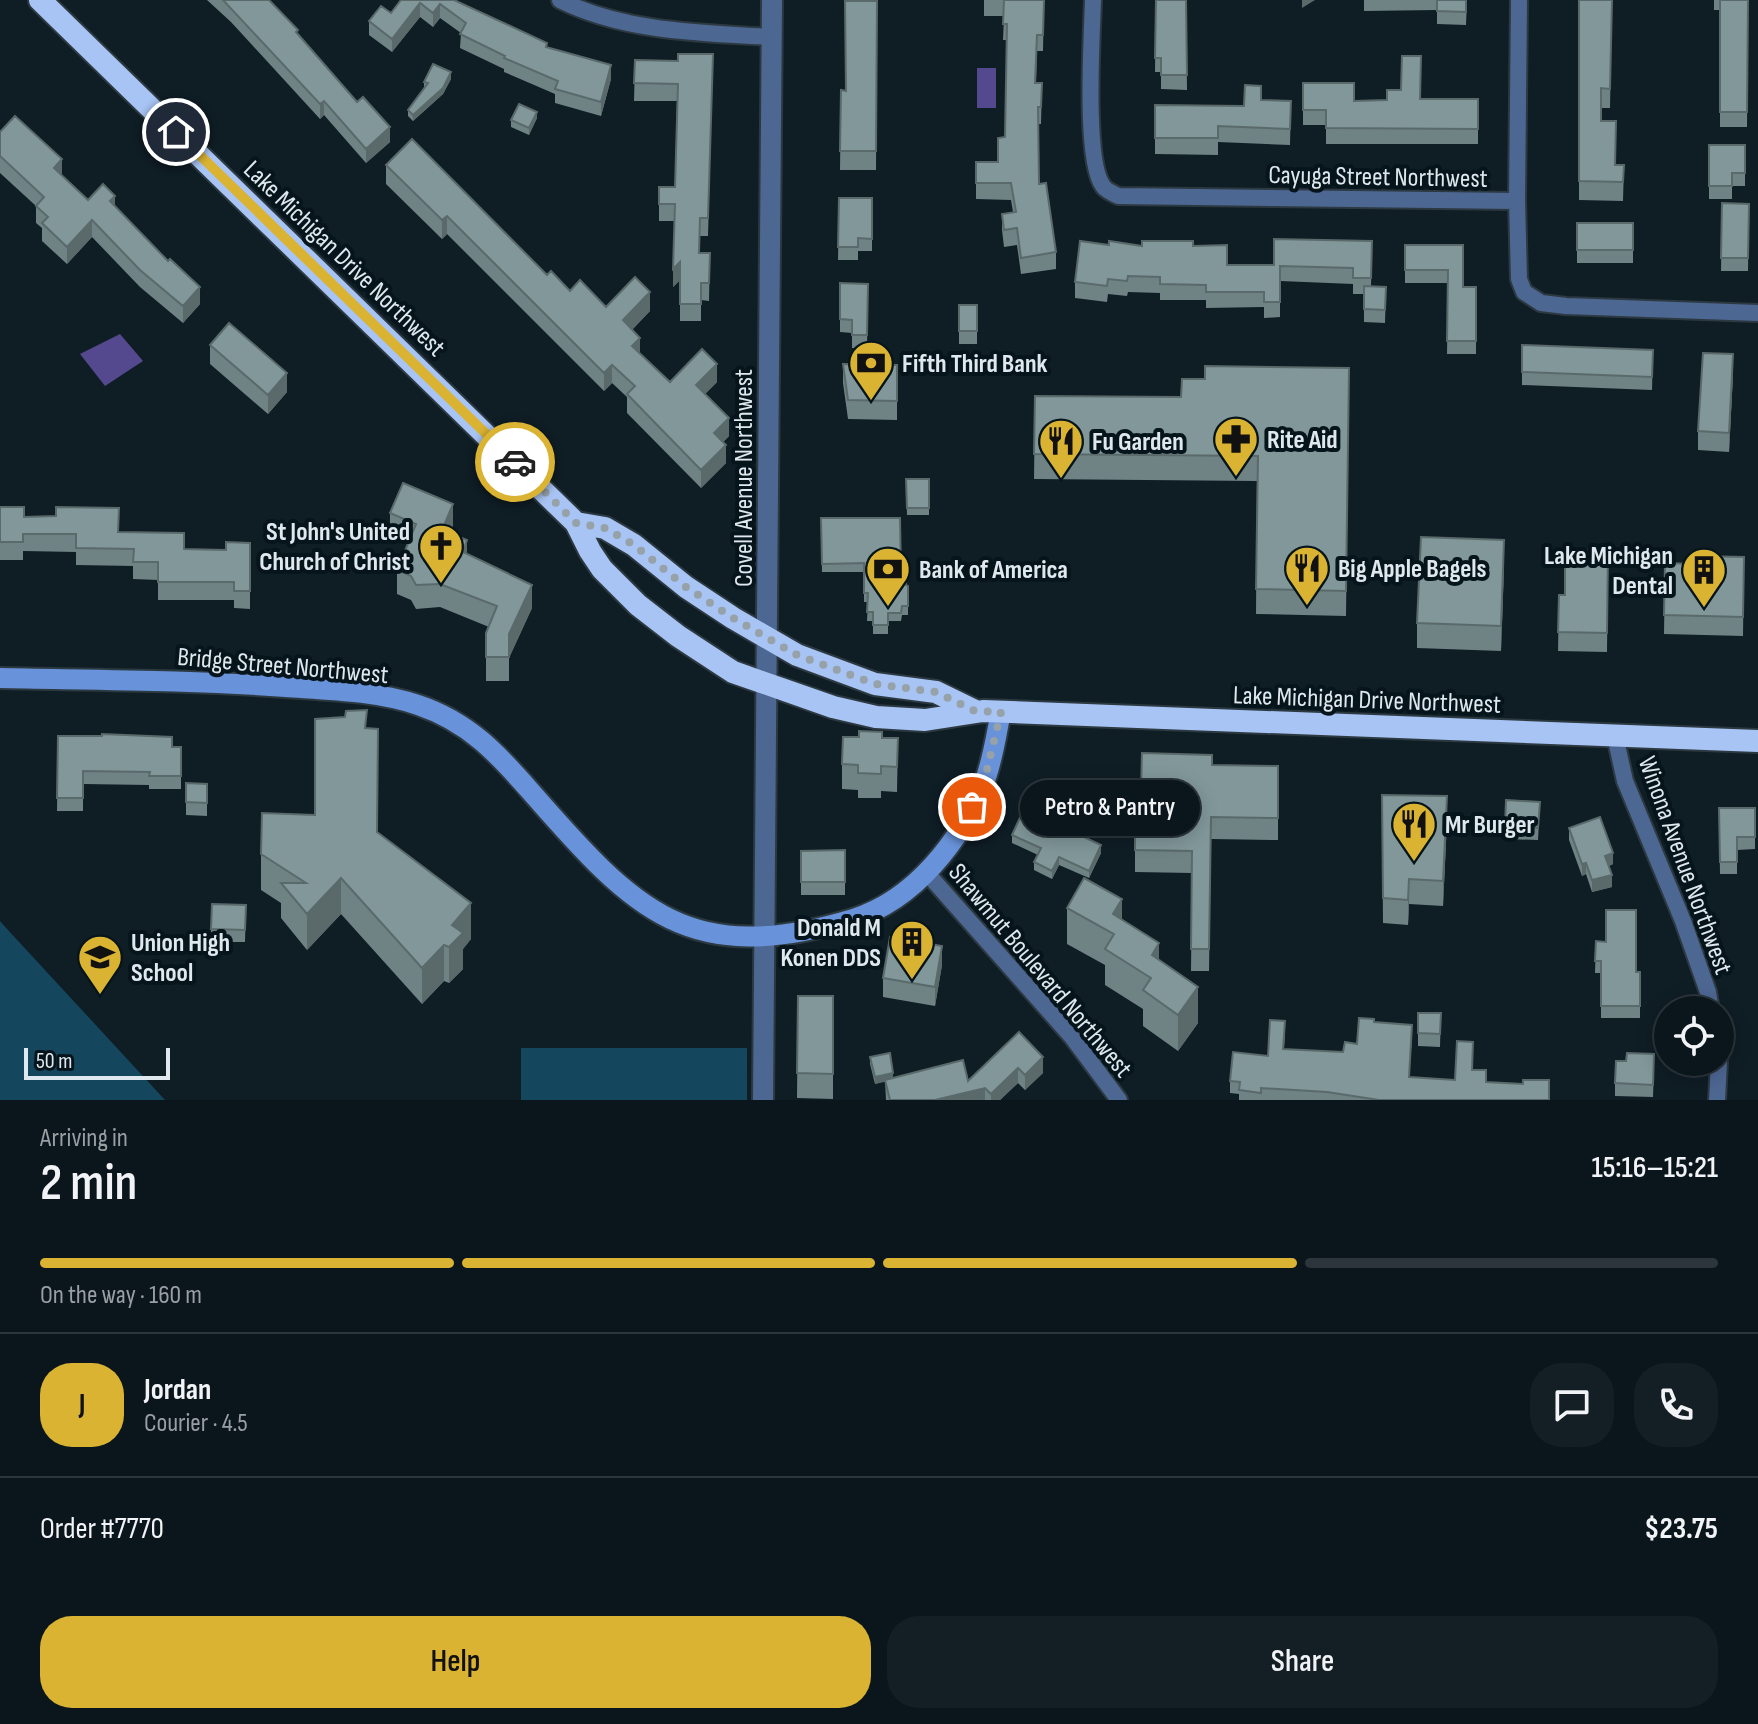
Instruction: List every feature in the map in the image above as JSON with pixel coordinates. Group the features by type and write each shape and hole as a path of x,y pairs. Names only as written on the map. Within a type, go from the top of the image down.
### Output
{"highway":[{"name":"Lake Michigan Drive Northwest","path":"40,0 576,523 602,569 638,605 725,667 852,712 897,720 951,718 975,711 1758,741"},
{"name":"Lake Michigan Drive Northwest","path":"576,523 605,528 634,545 686,587 797,655 856,678 895,688 936,692 975,711"}],"main road":[{"name":"Bridge Street Northwest","path":"0,678 237,683 348,691 418,705 466,729 495,751 571,838 639,902 680,924 729,937 764,937 813,931 865,915 898,897 926,872 960,832 984,782 1001,712"}],"street":[{"path":"560,0 577,9 631,23 692,32 772,37"},
{"name":"Covell Avenue Northwest","path":"763,1100 772,0"},
{"name":"Cayuga Street Northwest","path":"1093,0 1092,126 1095,169 1103,188 1118,196 1517,201 1519,279 1524,292 1541,303 1758,313"},
{"path":"1517,201 1519,0"},
{"name":"Winona Avenue Northwest","path":"1615,736 1625,781 1683,921 1709,996"},
{"name":"Shawmut Boulevard Northwest","path":"926,872 1072,1037 1116,1099"},
{"path":"1717,1100 1718,1076"}],"shaded area":[{"path":"977,68 996,68 996,108 977,108"},
{"path":"120,334 143,361 105,386 80,354"},
{"path":"0,921 8,930 165,1100 0,1100"},
{"path":"521,1048 747,1048 747,1100 521,1100"}],"building":[{"path":"223,0 269,0 357,102 363,97 390,127 366,149 324,101 320,104"},
{"path":"401,0 454,0 547,43 546,47 611,65 601,102 555,89 558,81 504,58 460,34 466,23 440,4 433,13 420,3 392,39 369,21 381,6 391,13"},
{"path":"1004,0 1044,0 1043,35 1037,35 1035,83 1042,83 1041,107 1038,107 1039,184 1046,183 1056,252 1021,258 1017,228 1004,230 1002,214 1016,212 1011,183 976,183 976,162 998,162 998,138 1005,137 1007,24 1003,24"},
{"path":"1156,0 1186,0 1187,75 1161,75 1161,58 1155,58"},
{"path":"1437,0 1466,0 1466,12 1437,11"},
{"path":"1579,0 1612,0 1610,89 1601,88 1601,121 1616,121 1615,165 1624,165 1623,182 1579,181"},
{"path":"1720,0 1748,0 1747,112 1720,112"},
{"path":"845,1 877,1 876,151 840,151 841,90 846,91"},
{"path":"678,54 713,54 708,218 700,218 699,253 710,253 709,283 701,283 701,304 680,304 680,262 673,269 675,204 659,204 659,187 675,187 678,84 634,83 635,60 678,61"},
{"path":"1402,56 1421,56 1420,99 1478,99 1478,129 1326,128 1326,110 1303,110 1303,83 1354,83 1354,101 1387,100 1387,90 1401,90"},
{"path":"433,64 451,72 443,88 413,115 408,110 428,83 424,82"},
{"path":"1245,85 1261,86 1261,100 1291,101 1290,129 1218,126 1218,138 1155,138 1155,105 1244,106"},
{"path":"519,104 537,112 529,128 511,120"},
{"path":"15,116 62,159 54,168 88,200 103,184 115,196 110,201 168,261 170,259 200,287 183,306 140,270 92,220 67,247 42,223 48,217 36,206 44,197 0,156 0,132"},
{"path":"412,139 547,275 551,271 570,291 580,280 606,307 635,277 650,292 623,320 640,338 632,346 670,382 702,349 717,364 696,385 729,418 714,433 726,445 701,470 627,394 635,386 612,365 604,373 447,216 442,220 386,165"},
{"path":"1709,145 1745,145 1745,173 1732,173 1732,186 1709,186"},
{"path":"839,198 872,198 872,239 858,238 858,247 838,247"},
{"path":"1722,203 1749,204 1748,258 1721,258"},
{"path":"1577,223 1633,223 1633,250 1577,250"},
{"path":"1274,239 1372,241 1371,278 1353,278 1353,268 1280,266 1280,302 1264,302 1264,292 1206,292 1206,285 1160,284 1160,277 1128,276 1127,281 1108,279 1107,286 1075,282 1080,241 1142,246 1142,241 1193,241 1193,246 1227,245 1227,265 1274,265"},
{"path":"1405,245 1463,245 1463,287 1476,287 1476,341 1447,341 1448,270 1405,270"},
{"path":"840,283 868,284 867,335 852,335 852,320 840,319"},
{"path":"1364,286 1386,287 1385,310 1364,309"},
{"path":"959,305 977,305 977,331 959,331"},
{"path":"229,323 287,373 268,395 210,345"},
{"path":"1522,345 1653,350 1652,377 1522,372"},
{"path":"1703,353 1733,354 1729,433 1698,431"},
{"path":"843,364 897,365 897,401 848,400"},
{"path":"1205,366 1349,368 1346,591 1256,589 1258,456 1034,454 1035,396 1181,397 1182,379 1205,379"},
{"path":"906,479 929,479 929,508 907,508"},
{"path":"403,483 453,504 442,530 467,540 463,552 532,585 509,634 509,657 486,657 486,633 497,606 440,584 416,585 411,576 397,570 416,524 390,513"},
{"path":"0,507 24,507 24,517 56,516 56,507 119,508 118,532 184,533 184,549 226,550 226,542 250,543 250,591 234,591 234,582 158,582 158,562 133,562 134,549 76,548 76,534 23,534 23,542 0,542"},
{"path":"821,518 900,518 901,577 906,577 908,606 902,606 901,613 888,613 888,625 873,625 873,612 867,612 864,563 822,564"},
{"path":"1421,537 1504,540 1501,626 1417,623"},
{"path":"1584,550 1608,550 1607,633 1558,632 1559,595 1565,595 1565,556 1584,556"},
{"name":"Lake Michigan Dental","path":"1697,556 1744,557 1743,617 1664,615 1665,563 1697,564"},
{"path":"367,710 365,728 378,729 377,832 471,903 452,925 463,933 449,947 444,945 422,968 341,878 307,914 281,883 306,883 261,854 262,813 315,815 315,719 345,717 346,711"},
{"path":"859,731 882,732 882,738 898,738 897,767 881,766 881,774 858,773 858,765 842,764 843,737 859,737"},
{"path":"58,736 172,737 172,747 181,747 181,776 149,776 150,772 83,771 83,798 57,798"},
{"path":"1142,753 1212,755 1212,765 1278,766 1278,818 1211,817 1209,949 1191,949 1192,851 1135,850 1135,832 1140,833"},
{"path":"186,783 207,784 207,803 186,802"},
{"name":"Mr Burger","path":"1382,795 1447,796 1443,881 1409,879 1408,900 1383,898"},
{"path":"1506,800 1540,802 1538,828 1505,826"},
{"path":"1719,808 1755,808 1755,837 1737,837 1737,862 1720,862"},
{"path":"1024,809 1101,845 1089,871 1059,857 1052,871 1034,862 1041,848 1012,835"},
{"path":"1600,817 1613,853 1605,856 1612,875 1592,880 1586,863 1582,864 1569,828"},
{"path":"845,850 845,882 801,882 801,851"},
{"path":"1084,878 1122,899 1113,914 1159,943 1152,955 1198,987 1178,1015 1143,990 1151,978 1105,949 1114,934 1067,908"},
{"path":"212,904 246,905 245,930 211,929"},
{"path":"1606,910 1636,910 1636,972 1640,972 1640,1006 1601,1006 1601,961 1595,961 1596,941 1606,942"},
{"path":"890,937 942,946 935,987 883,978"},
{"path":"798,996 833,996 833,1074 797,1073"},
{"path":"1418,1013 1441,1013 1440,1034 1418,1033"},
{"path":"1359,1018 1412,1025 1409,1077 1455,1080 1457,1041 1473,1042 1472,1070 1486,1070 1486,1082 1523,1084 1523,1080 1549,1080 1549,1100 1379,1100 1327,1092 1261,1088 1261,1093 1239,1090 1240,1082 1230,1081 1233,1052 1268,1056 1270,1020 1285,1021 1283,1049 1343,1052 1345,1042 1357,1044"},
{"path":"1019,1032 1043,1057 1025,1075 1018,1068 991,1094 985,1088 935,1100 890,1100 885,1080 963,1060 968,1081"},
{"path":"890,1053 893,1073 875,1077 870,1057"},
{"path":"1627,1053 1654,1054 1653,1085 1615,1083 1616,1061 1626,1061"}],"way so far":[{"path":"515,462 576,523 605,528 634,545 686,587 797,655 875,684 936,692 975,711 1001,712 984,782 972,807"}],"place":[{"name":"Fifth Third Bank","path":"871,402"},
{"name":"Rite Aid","path":"1236,478"},
{"name":"Fu Garden","path":"1061,480"},
{"name":"St John's United Church of Christ","path":"441,585"},
{"name":"Big Apple Bagels","path":"1307,607"},
{"name":"Bank of America","path":"888,608"},
{"name":"Lake Michigan Dental","path":"1704,609"},
{"name":"Petro & Pantry","path":"972,807"},
{"name":"Mr Burger","path":"1414,863"},
{"name":"Donald M Konen DDS","path":"912,981"},
{"name":"Union High School","path":"100,996"}],"route":[{"path":"176,132 515,462"}]}
